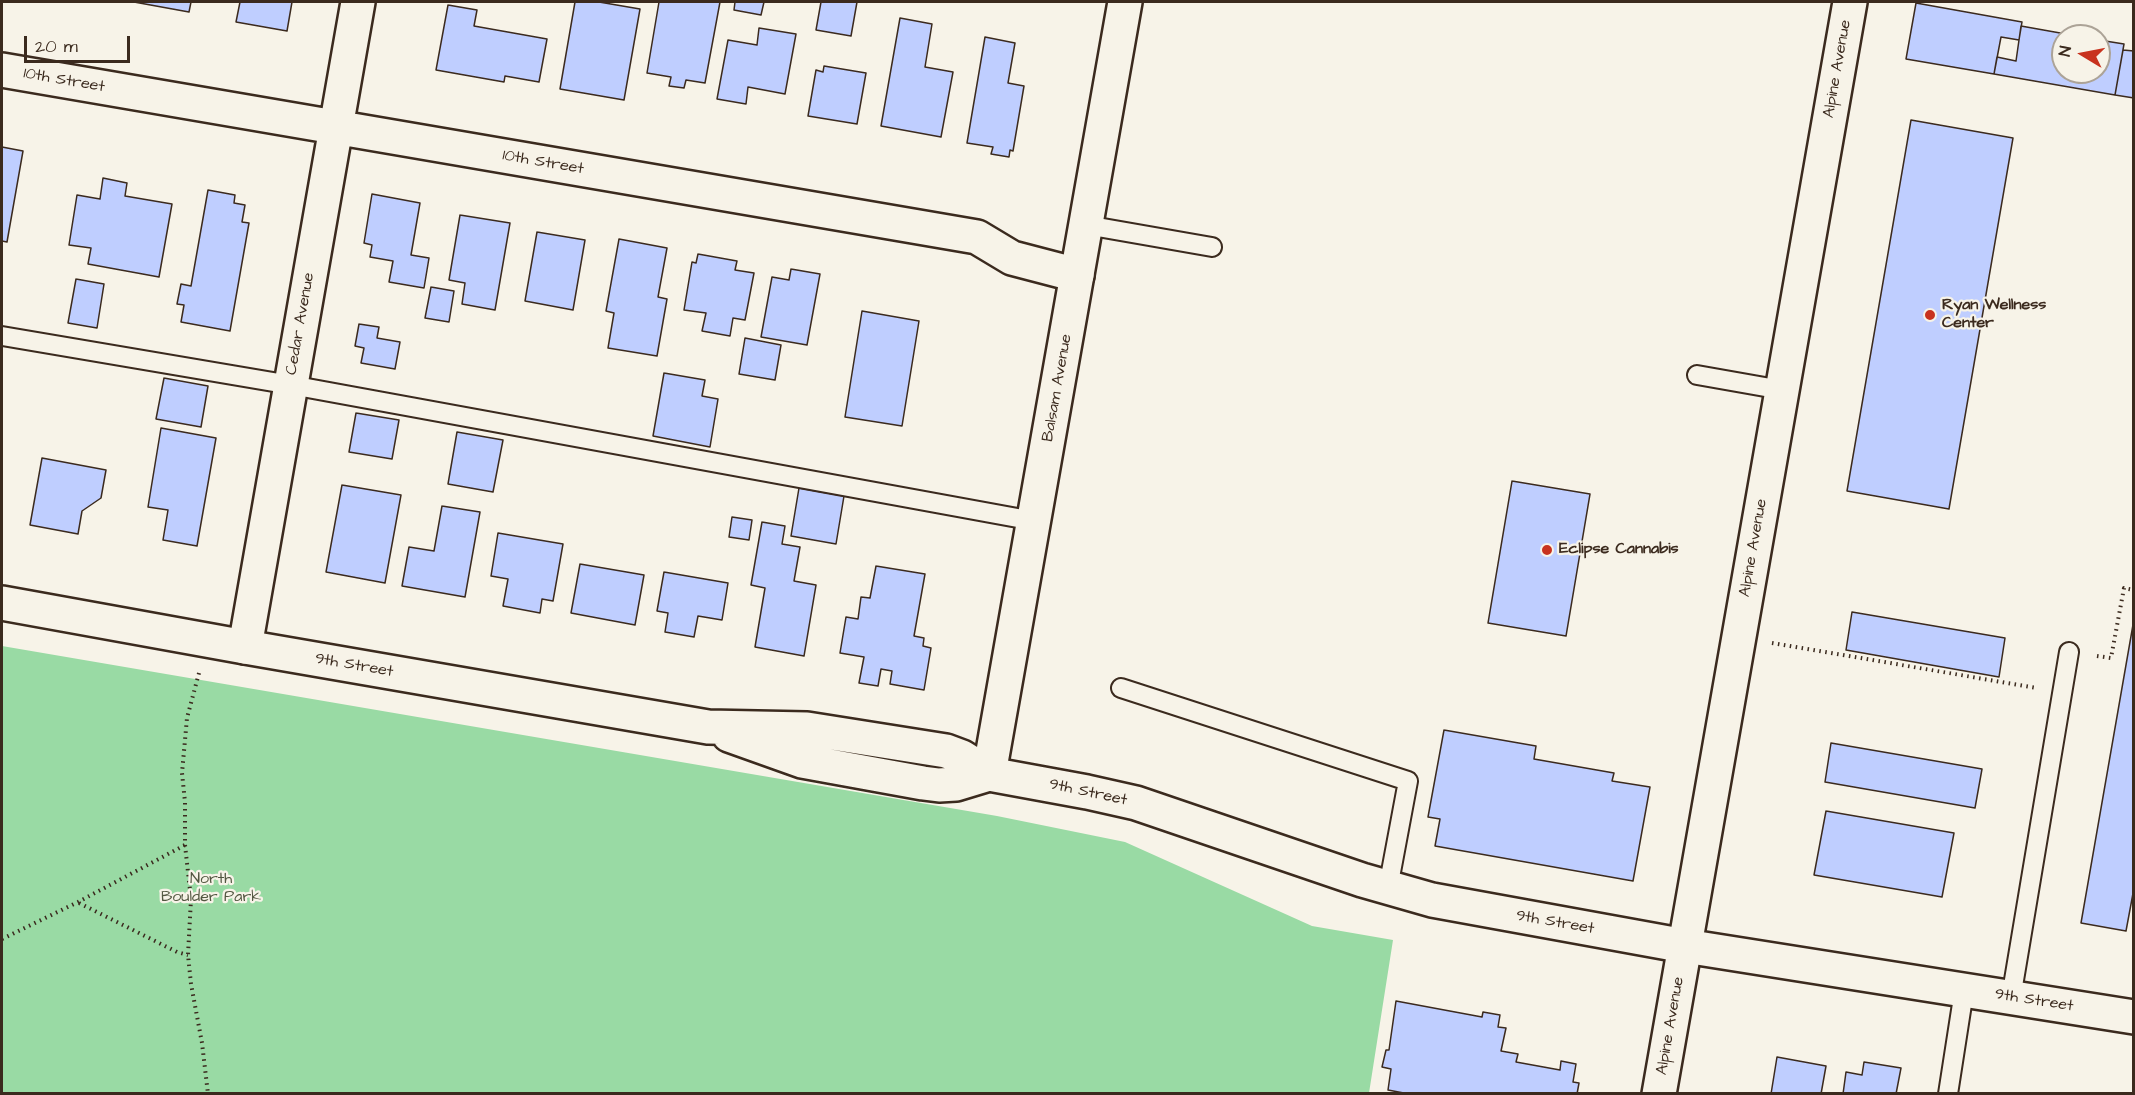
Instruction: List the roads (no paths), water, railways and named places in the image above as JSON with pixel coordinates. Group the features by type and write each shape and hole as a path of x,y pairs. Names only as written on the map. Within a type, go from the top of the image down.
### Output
{"street":[{"name":"Cedar Avenue","path":"245,647 358,2"},
{"name":"Balsam Avenue","path":"989,774 1125,2"},
{"name":"Alpine Avenue","path":"1659,1094 1850,2"},
{"name":"10th Street","path":"2,70 977,237 1012,258 1077,275"},
{"name":"9th Street","path":"2,603 708,727 807,729 946,751 962,757 989,774 1128,801 1388,888 1462,907 1685,946 2133,1017"}],"lane":[{"path":"1086,225 1212,247"},
{"path":"2,336 291,385 1034,521"},
{"path":"1697,375 1782,390"},
{"path":"2011,998 2069,651"},
{"path":"1121,688 1408,781 1388,888"},
{"path":"1948,1094 1964,991"}],"place":[{"name":"Ryan Wellness Center","path":"1930,315"},
{"name":"Eclipse Cannabis","path":"1547,550"}],"park label":[{"name":"North Boulder Park","path":"211,889"}]}
